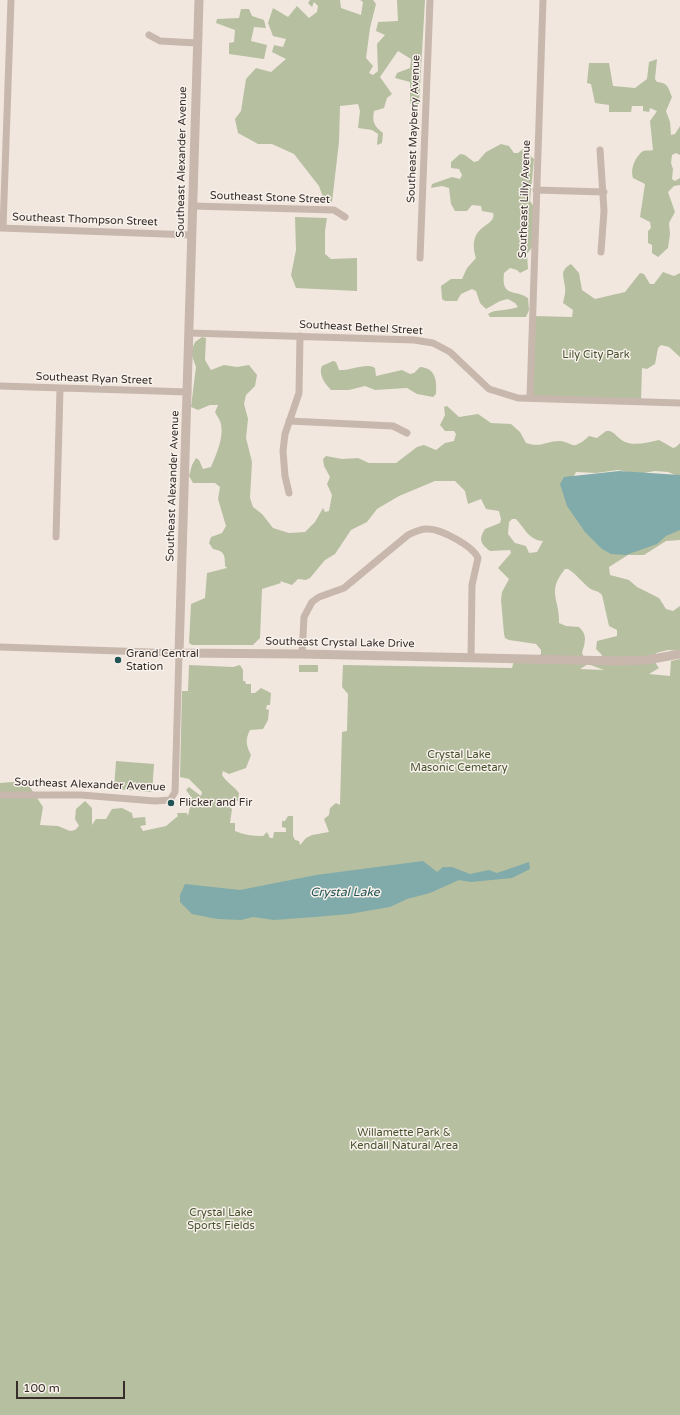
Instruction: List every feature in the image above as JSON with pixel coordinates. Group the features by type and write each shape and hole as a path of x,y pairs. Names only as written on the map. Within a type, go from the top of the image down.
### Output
{"street":[{"path":"1,228 11,0"},
{"name":"Southeast Alexander Avenue","path":"0,795 81,795 155,801 170,800 175,792 199,0"},
{"name":"Southeast Mayberry Avenue","path":"420,258 430,0"},
{"name":"Southeast Lilly Avenue","path":"530,398 543,0"},
{"path":"149,34 160,41 197,43"},
{"path":"600,150 604,192 601,252"},
{"path":"536,190 604,192"},
{"name":"Southeast Stone Street","path":"193,206 334,210 345,217"},
{"name":"Southeast Thompson Street","path":"1,228 192,235"},
{"name":"Southeast Bethel Street","path":"190,333 414,340 428,342 457,356 489,389 518,398 680,403"},
{"path":"289,493 285,476 283,451 289,421 295,407 300,384 300,336"},
{"name":"Southeast Ryan Street","path":"0,386 188,392"},
{"path":"56,537 60,389"},
{"path":"289,421 393,426 407,433"},
{"path":"302,654 304,617 312,602 319,597 344,588 408,535 414,531 428,528 445,534 473,550 478,558 472,585 471,658"},
{"name":"Southeast Crystal Lake Drive","path":"0,647 179,653 302,654 618,661 647,660 680,654"}],"green space":[{"path":"310,0 340,0 341,8 361,15 363,2 360,0 373,0 376,4 370,28 366,58 373,66 369,73 373,75 378,71 377,44 385,35 376,31 378,22 398,21 397,0 425,0 419,104 410,104 410,82 395,78 397,73 410,68 411,59 398,51 380,77 392,94 387,98 384,108 374,111 374,124 383,133 382,143 377,145 378,134 372,130 358,128 360,111 358,104 340,106 339,142 332,202 324,200 319,186 294,154 272,144 258,144 238,133 235,119 241,111 246,79 256,68 271,72 286,59 272,52 274,45 283,47 286,39 273,36 268,23 273,8 288,17 297,6 309,18 317,12 318,6 314,2 312,7 308,3"},
{"path":"241,9 249,9 252,16 264,20 266,28 254,27 251,41 267,45 264,59 229,54 229,43 234,42 235,30 216,23 217,19 239,18"},
{"path":"657,59 655,79 657,82 663,83 667,86 672,97 666,111 670,122 671,135 675,134 680,126 680,155 676,153 672,155 671,163 673,169 672,179 675,181 680,178 680,185 674,186 668,192 675,212 669,223 670,234 668,248 658,257 652,253 652,245 648,243 648,231 651,228 650,222 640,217 645,184 633,178 632,175 634,163 638,156 643,151 653,150 650,121 657,111 650,108 649,112 643,111 643,106 632,106 631,112 609,112 609,105 595,103 591,84 587,83 589,63 609,63 613,86 635,88 647,79 649,62"},
{"path":"501,144 509,146 514,153 518,153 524,148 534,159 530,201 534,207 537,241 527,254 528,269 520,273 517,270 510,268 504,273 504,281 507,290 528,298 529,310 526,317 490,317 488,314 491,312 518,307 515,303 508,299 500,301 486,309 480,303 476,291 472,289 461,294 457,301 445,301 442,299 441,286 451,279 462,279 467,268 476,258 474,247 475,238 478,232 491,221 493,218 493,213 482,211 481,206 472,205 467,211 455,211 451,204 449,188 442,186 431,188 432,184 452,177 460,179 462,175 459,169 451,168 451,162 460,154 465,155 474,162 478,161 486,152"},
{"path":"295,217 327,218 325,231 325,254 331,259 357,258 357,291 296,288 291,275 296,250"},
{"name":"Lily City Park","path":"571,264 579,273 582,290 595,299 625,292 640,273 644,274 650,284 654,284 663,272 674,276 680,273 680,357 669,347 661,345 658,348 655,364 647,369 642,368 641,402 530,398 533,316 572,317 573,310 563,303 565,291 563,274 565,269"},
{"name":"Willamette Park & Kendall Natural Area","path":"202,337 206,338 205,360 211,370 224,365 237,367 249,365 257,375 255,386 246,395 244,404 248,419 246,438 252,462 250,498 253,507 262,514 273,528 289,533 305,532 315,522 323,508 325,512 329,511 332,495 327,484 330,477 324,466 323,459 326,456 342,459 358,458 369,463 396,463 417,447 424,445 436,450 445,443 454,441 456,434 454,431 445,431 440,425 445,415 444,407 447,406 459,417 478,414 491,423 511,424 520,432 526,443 536,445 560,441 576,445 589,436 597,438 606,431 610,431 623,441 632,444 641,444 659,440 673,448 680,443 680,477 668,472 655,471 638,474 618,470 596,473 576,472 572,480 680,522 680,540 666,541 644,555 628,555 609,567 610,575 629,580 637,587 659,598 666,609 673,611 680,606 680,651 668,650 656,653 654,661 659,668 649,674 670,676 671,661 680,659 680,1415 0,1415 0,783 26,781 43,807 40,825 58,826 70,831 75,830 79,826 75,819 76,809 85,801 92,808 92,825 96,819 106,819 112,809 122,808 132,813 133,818 145,817 146,825 140,826 143,831 166,826 178,816 177,813 187,813 188,816 192,798 186,790 189,787 201,796 202,792 189,779 180,777 182,691 188,691 189,665 233,667 240,665 243,670 243,681 245,681 246,684 251,684 251,693 255,693 261,688 271,693 270,705 267,705 266,709 269,710 268,720 263,729 250,730 247,737 248,748 251,755 246,768 229,774 223,771 222,775 224,778 239,793 238,801 223,802 232,809 230,823 235,823 235,831 249,835 263,836 267,832 270,838 273,838 274,832 286,832 286,828 282,827 282,821 285,821 288,816 293,816 293,836 295,840 299,841 300,845 306,838 312,835 329,832 324,819 329,815 330,808 336,803 340,805 342,732 347,731 348,694 342,687 343,665 512,668 515,657 537,657 541,654 541,650 536,644 509,640 505,638 501,600 502,592 509,579 498,568 511,553 510,550 490,551 484,546 481,539 485,529 500,523 501,519 499,511 486,509 481,499 468,504 465,491 455,481 435,481 399,496 377,509 367,522 351,530 335,554 325,560 310,578 306,580 298,579 292,585 280,581 281,583 262,589 260,638 253,645 192,645 189,643 191,604 205,598 207,573 227,568 225,566 224,554 213,549 209,543 211,537 222,533 226,526 218,499 220,487 215,483 193,483 189,476 196,458 199,460 203,469 211,467 219,446 222,429 215,412 218,405 210,405 198,410 191,407 196,367 192,356 192,349 195,342","holes":["512,519 516,519 534,539 543,541 537,552 529,553 526,546 515,543 508,534 509,522","565,569 568,569 590,588 602,595 609,626 617,630 617,636 597,641 596,649 602,655 600,659 584,657 582,653 585,636 579,627 566,626 559,623 555,596 556,584","588,664 604,670 580,669"]},
{"path":"333,361 336,362 339,370 371,366 375,368 376,376 402,370 410,374 414,373 420,367 425,368 432,373 436,380 436,394 433,397 417,394 407,388 375,390 365,386 349,390 331,390 323,379 321,369 322,366"},
{"path":"299,665 318,665 318,672 299,672"},
{"path":"116,761 154,764 152,792 114,789"}],"water":[{"path":"619,471 680,475 680,530 666,536 657,544 626,555 611,554 602,549 585,532 567,506 560,484 564,477"},
{"name":"Crystal Lake","path":"423,861 437,872 443,867 452,867 470,874 489,870 497,873 529,862 530,869 512,878 471,882 459,880 430,893 407,899 390,907 349,914 274,920 253,917 241,920 217,919 192,914 180,902 180,895 185,884 240,890 316,875"}],"place":[{"name":"Grand Central Station","path":"118,660"},
{"name":"Flicker and Fir","path":"171,803"}],"park label":[{"name":"Crystal Lake Masonic Cemetary","path":"459,761"},
{"name":"Crystal Lake Sports Fields","path":"221,1219"}]}
